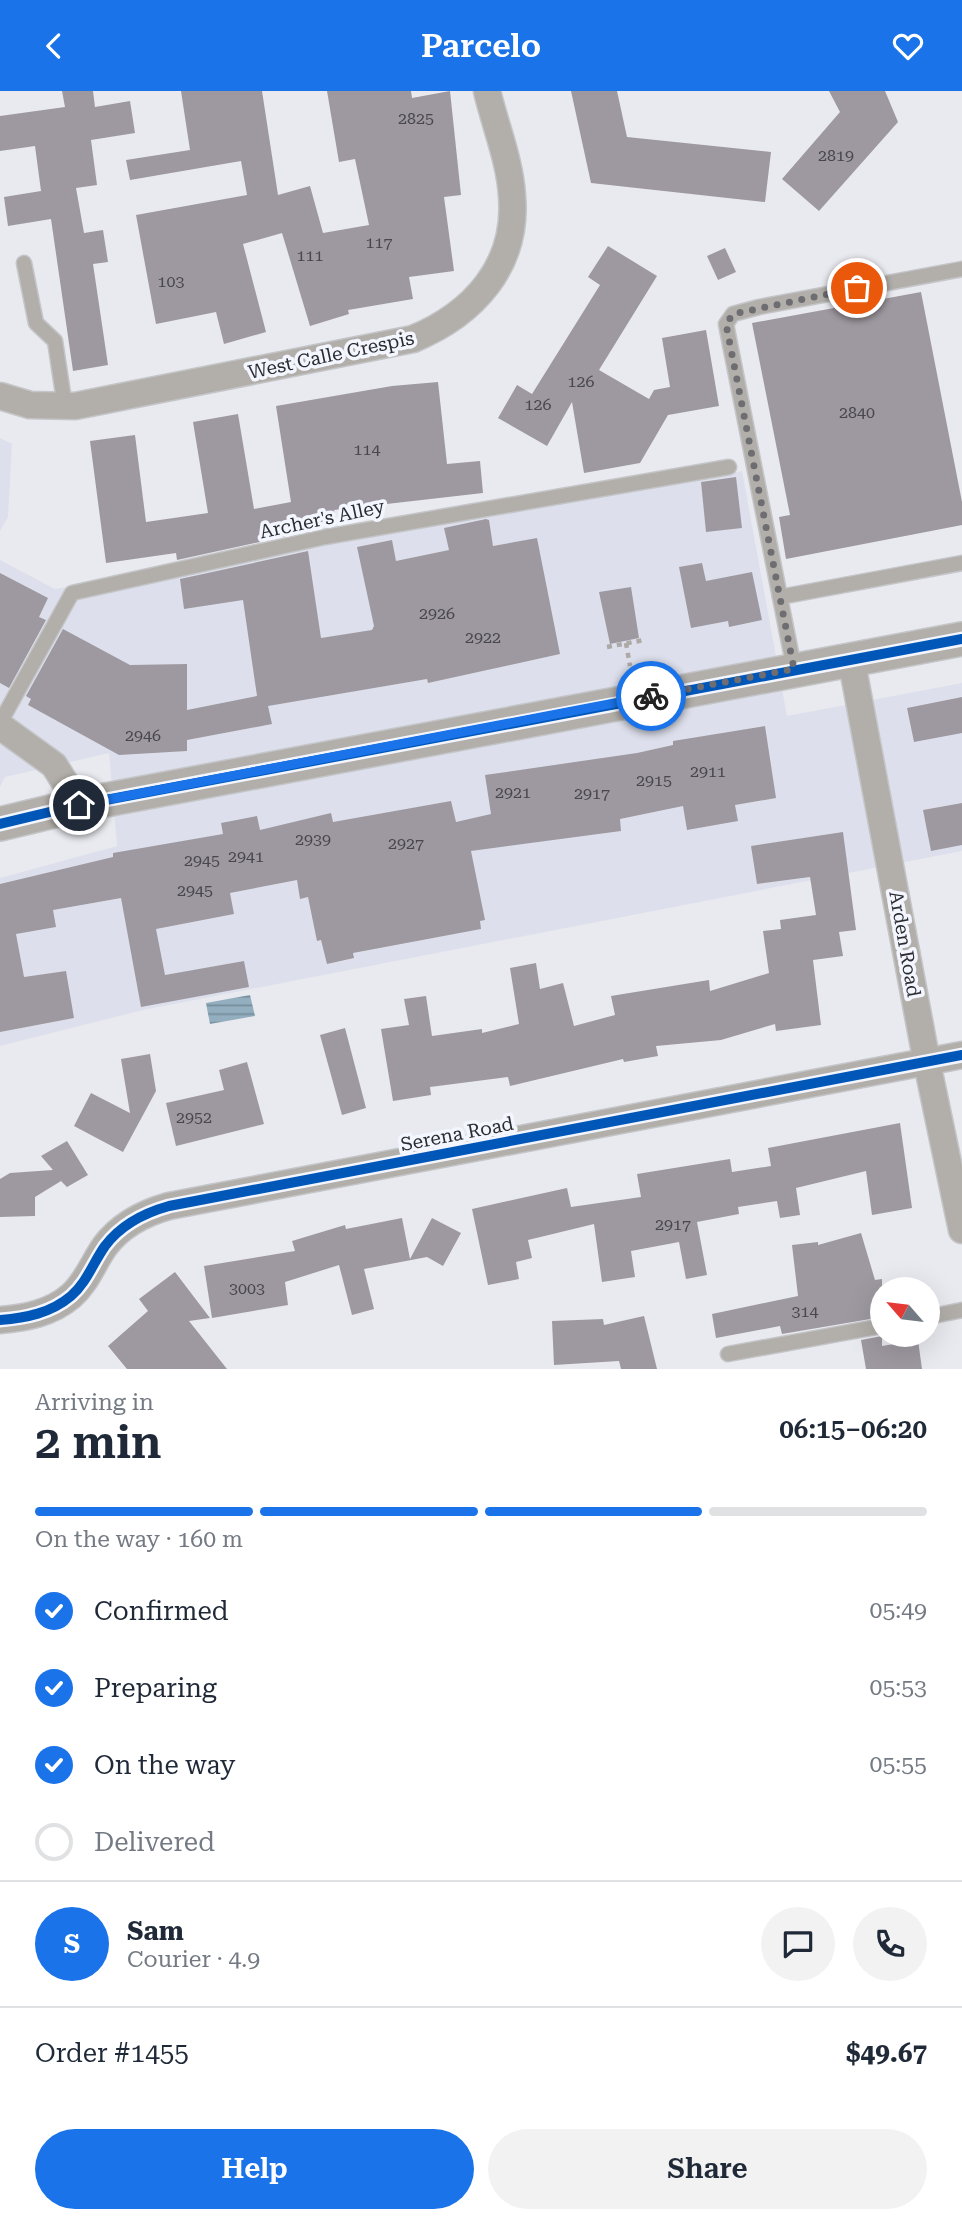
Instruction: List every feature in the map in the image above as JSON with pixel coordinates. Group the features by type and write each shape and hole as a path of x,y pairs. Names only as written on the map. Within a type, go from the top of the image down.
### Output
{"street":[{"name":"West Calle Crespis","path":"0,395 30,405 65,407 413,339 452,321 474,302 492,279 505,252 512,224 512,195 487,91"},
{"path":"0,824 79,805 962,639"},
{"name":"Arden Road","path":"851,658 927,1063 962,1230"},
{"path":"0,724 54,765 79,805"},
{"name":"Serena Road","path":"0,1320 22,1318 62,1303 83,1283 116,1234 153,1210 962,1055"}],"lane":[{"path":"24,263 36,323 43,333 55,341 65,407"},
{"path":"794,669 726,324 733,314 760,307 962,269"},
{"name":"Archer's Alley","path":"0,724 72,593 389,525 729,467"},
{"path":"780,597 962,563"},
{"path":"940,1315 962,1310"},
{"path":"728,1354 870,1329"}],"path":[{"path":"607,647 644,640"},
{"path":"626,643 630,666"}],"shaded area":[{"path":"0,438 12,444 8,517 0,531"},
{"path":"742,471 787,716 962,683 962,851 143,1010 0,1046 0,878 117,846 109,753 5,777 0,787 0,560 55,589"}],"water":[{"path":"250,995 255,1016 210,1024 206,1003"}],"building":[{"path":"62,91 93,91 95,107 130,101 135,133 91,140 97,185 76,188 84,233 103,230 108,262 93,264 108,365 73,371 51,219 8,226 4,197 41,191 35,146 0,151 0,116 65,107"},
{"path":"181,91 262,91 278,195 310,186 323,233 369,225 355,159 339,162 327,91 411,91 412,98 450,91 461,195 444,197 454,271 409,277 413,299 348,310 349,314 310,326 282,233 243,244 266,332 224,344 216,312 156,324 136,215 247,195 241,161 130,180 126,160 190,150"},
{"path":"571,91 617,91 627,137 771,152 765,202 591,183"},
{"path":"829,91 885,91 898,122 819,211 782,179 840,112"},
{"path":"608,246 657,276 599,370 649,399 654,390 670,387 662,338 706,330 719,406 668,415 640,463 584,473 572,402 547,446 498,418 517,385 532,394 600,285 588,277"},
{"path":"725,248 736,272 718,280 707,256"},
{"path":"921,292 962,502 962,525 786,559 779,517 790,515 752,323"},
{"path":"438,382 447,464 480,461 483,493 334,510 336,520 304,525 305,532 177,560 176,553 106,563 90,441 135,435 146,522 208,513 193,422 238,414 254,509 291,502 276,406 392,386"},
{"path":"736,477 742,528 706,532 701,482"},
{"path":"489,520 493,546 537,538 560,654 428,683 427,679 268,706 272,724 187,740 187,751 119,755 28,705 31,699 26,696 63,629 130,665 187,664 187,710 257,696 243,600 184,609 180,579 308,551 321,638 372,630 374,626 357,547 392,540 396,561 449,550 444,528"},
{"path":"702,563 706,581 752,572 762,620 729,627 728,621 691,628 679,567"},
{"path":"0,573 48,598 39,617 46,620 9,688 0,683"},
{"path":"631,587 639,638 610,644 599,592"},
{"path":"962,697 962,733 914,742 907,708"},
{"path":"765,726 776,798 735,805 738,821 687,830 683,806 620,819 621,831 471,851 485,920 480,921 481,929 353,953 354,958 327,964 321,940 317,941 308,897 300,899 297,880 230,893 234,914 156,929 165,975 244,961 249,987 141,1007 121,898 53,910 56,927 16,934 24,977 66,971 74,1018 0,1032 0,884 113,857 113,853 223,834 221,823 257,816 260,830 331,813 333,822 451,801 456,822 491,814 485,775 637,753 673,745 673,741"},
{"path":"962,803 962,845 931,851 923,810"},
{"path":"843,832 856,930 839,932 843,956 813,960 821,1025 776,1031 775,1024 721,1040 656,1046 658,1056 624,1062 623,1059 510,1086 508,1077 430,1087 431,1095 393,1101 381,1029 409,1025 404,999 426,996 432,1036 482,1029 482,1033 519,1024 510,968 536,963 540,989 563,983 574,1026 615,1015 611,996 709,980 710,991 769,973 763,931 781,929 780,920 816,915 810,877 757,884 751,846"},
{"path":"345,1028 366,1108 342,1115 320,1035"},
{"path":"150,1054 156,1091 123,1152 74,1126 91,1093 130,1113 121,1059"},
{"path":"247,1062 264,1124 176,1146 166,1103 224,1090 219,1070"},
{"path":"900,1123 912,1208 872,1215 866,1171 796,1188 800,1215 780,1218 777,1201 738,1207 739,1214 697,1222 707,1275 686,1279 679,1242 631,1251 635,1277 602,1282 594,1224 528,1240 532,1258 516,1262 519,1279 488,1285 472,1209 567,1188 571,1207 641,1197 637,1174 730,1159 732,1172 771,1166 768,1148"},
{"path":"67,1141 88,1175 67,1187 61,1181 35,1197 35,1216 0,1217 0,1179 10,1173 53,1170 41,1156"},
{"path":"402,1218 410,1259 432,1218 461,1233 443,1266 427,1257 364,1269 374,1309 352,1315 339,1265 285,1282 288,1305 212,1318 204,1266 295,1251 292,1241 345,1225 346,1229"},
{"path":"861,1233 874,1277 870,1277 870,1319 782,1334 780,1326 716,1338 712,1314 798,1296 792,1245 818,1242 818,1245"},
{"path":"175,1272 210,1318 189,1321 227,1369 127,1369 108,1346 148,1311 139,1299"},
{"path":"644,1316 657,1369 621,1369 619,1361 554,1365 552,1321 603,1319 604,1325"},
{"path":"870,1338 870,1347 919,1347 922,1369 866,1369 861,1340"}],"cycle path":[{"path":"0,824 79,805 962,639"},
{"path":"0,1320 38,1314 63,1302 81,1285 105,1246 118,1232 142,1216 169,1206 962,1055"}],"way so far":[{"path":"651,696 794,669 726,324 733,314 857,288"}],"route":[{"path":"79,805 651,696"}]}
